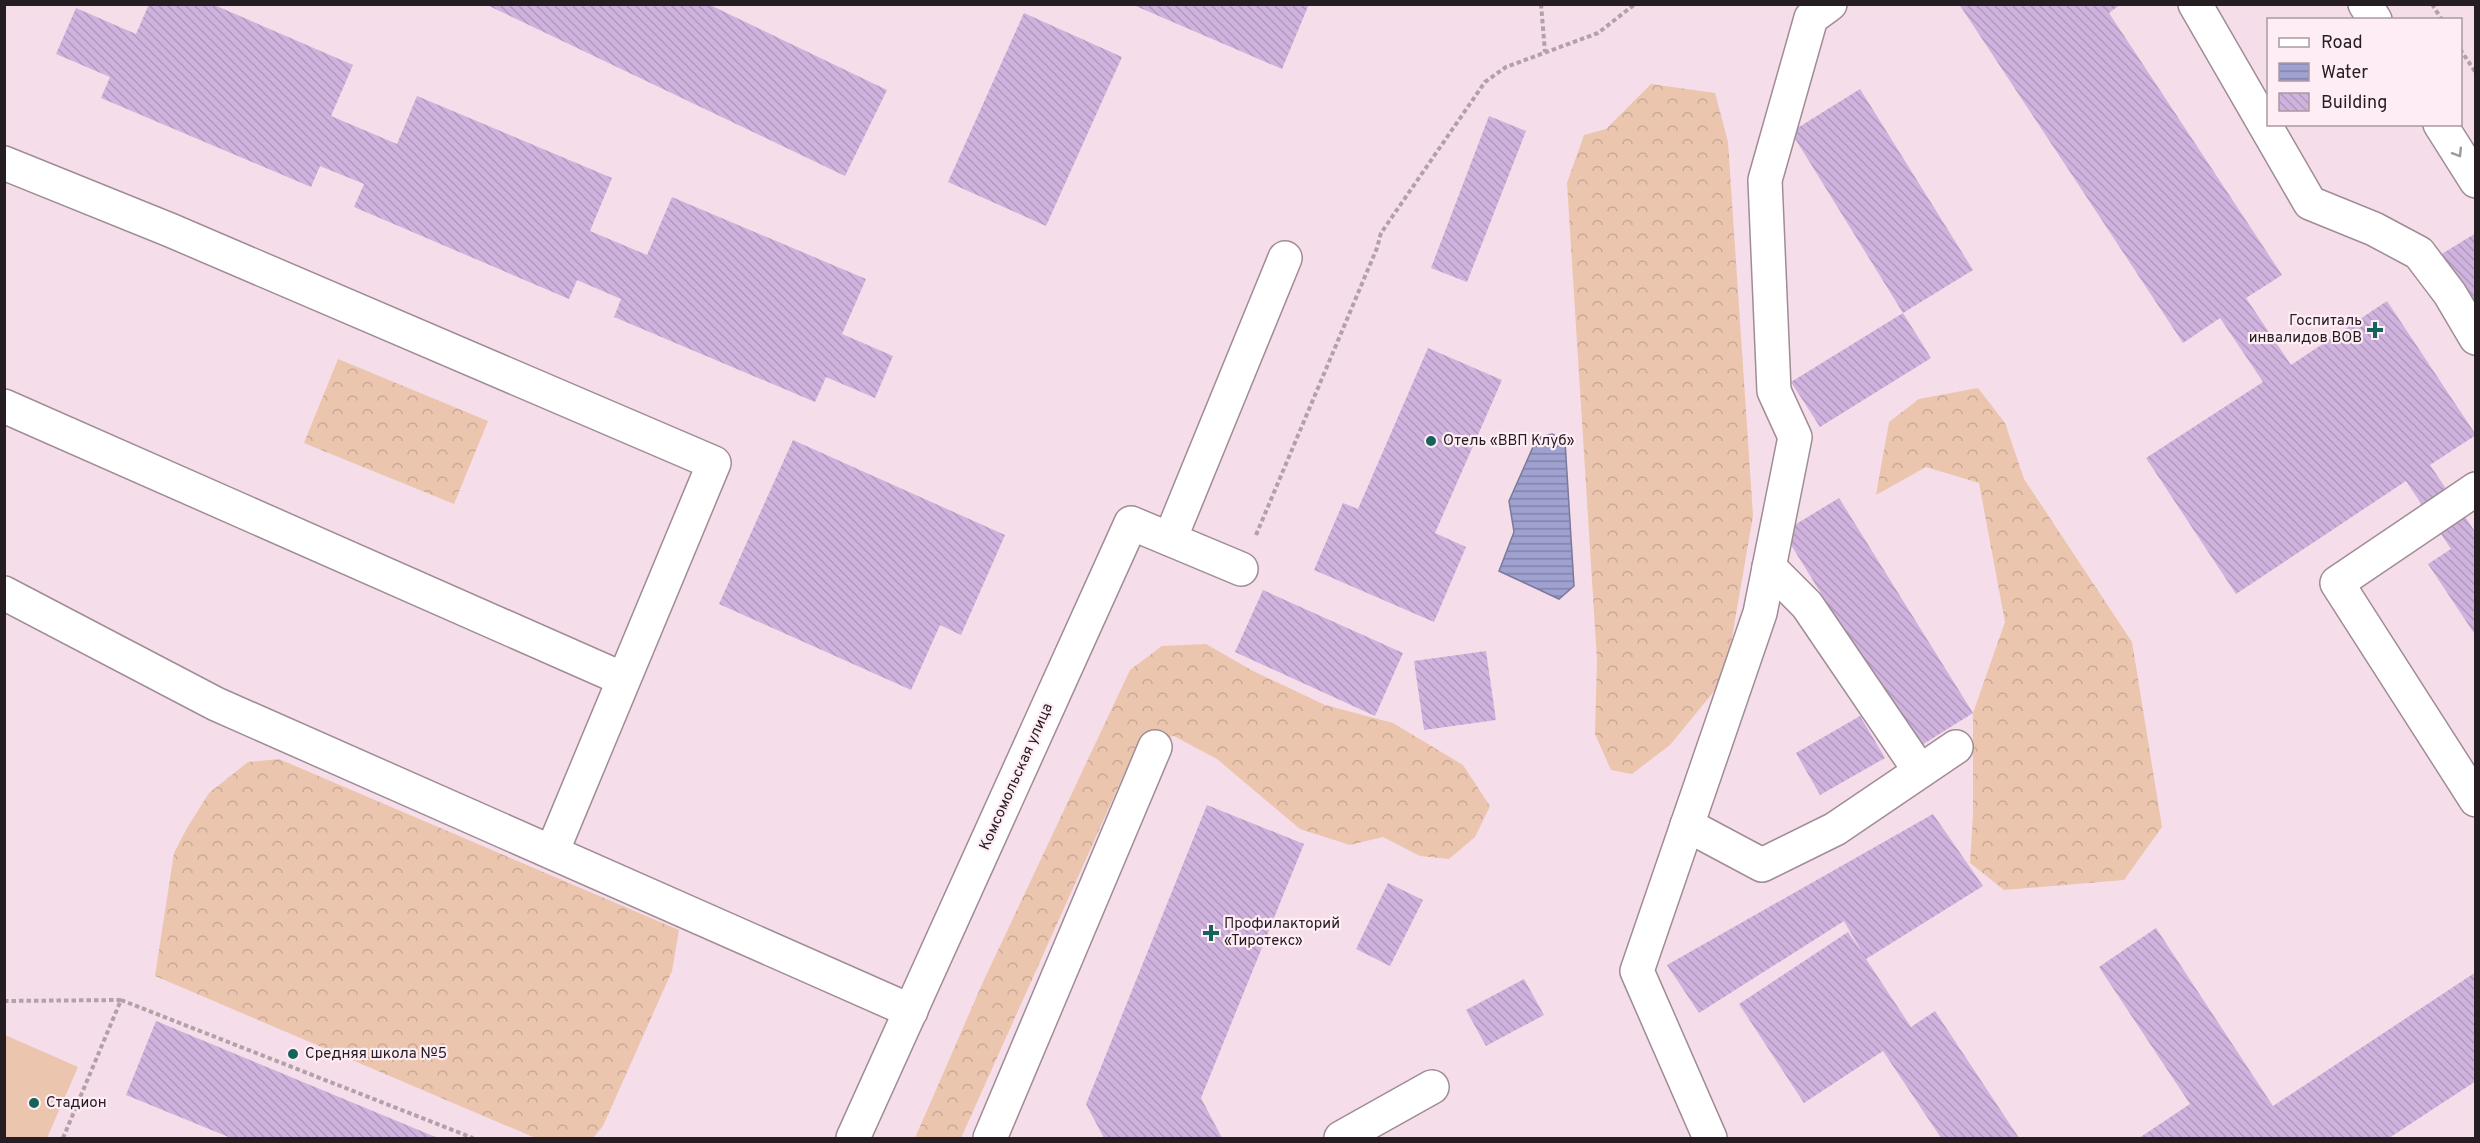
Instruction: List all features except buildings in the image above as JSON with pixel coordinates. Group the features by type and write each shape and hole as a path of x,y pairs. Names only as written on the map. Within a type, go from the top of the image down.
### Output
{"street":[{"path":"1710,1138 1637,971 1760,613 1795,437 1774,391 1765,180 1811,18 1830,4"},
{"path":"2195,4 2310,203 2374,229 2419,253 2450,294 2475,338"},
{"path":"2365,4 2373,18"},
{"path":"2441,126 2475,180"},
{"path":"4,163 170,230 714,463 552,852"},
{"path":"1170,539 1285,258"},
{"path":"4,406 623,680"},
{"path":"2475,489 2337,584 2475,800"},
{"name":"Комсомольская улица","path":"854,1138 1131,523 1241,568"},
{"path":"1769,567 1807,605 1920,771"},
{"path":"4,593 216,704 911,1011"},
{"path":"990,1138 1155,747"},
{"path":"1687,825 1762,865 1835,829 1956,747"},
{"path":"1341,1138 1432,1087"}],"path":[{"path":"1541,4 1545,52"},
{"path":"1241,568 1377,248 1381,233 1485,82 1506,67 1598,33 1635,4"},
{"path":"2433,4 2441,18"},
{"path":"2462,52 2475,73"},
{"path":"63,1138 121,1000"},
{"path":"4,1001 121,1000 473,1138"}],"green space":[{"path":"1651,84 1715,93 1728,142 1753,516 1725,678 1670,745 1632,774 1611,770 1595,734 1597,660 1567,183 1584,135 1606,129"},
{"path":"338,359 488,421 454,504 304,443"},
{"path":"1978,388 2005,423 2024,479 2132,642 2162,827 2124,880 2004,890 1970,863 1973,815 1973,713 2005,622 1979,483 1926,467 1876,495 1889,422 1919,399"},
{"path":"1206,644 1253,671 1325,705 1393,723 1463,765 1490,806 1475,837 1449,859 1420,856 1383,837 1350,845 1300,829 1217,759 1174,736 1138,743 961,1138 915,1138 983,982 1130,670 1162,646"},
{"path":"279,759 679,930 672,971 603,1126 593,1138 533,1137 155,976 174,853 187,828 209,793 248,762"},
{"name":"Стадион","path":"5,1035 78,1067 47,1138 5,1138"}],"water":[{"path":"1552,434 1565,441 1574,586 1559,599 1499,571 1514,532 1509,501 1537,438"}],"place":[{"name":"Госпиталь инвалидов ВОВ","path":"2375,330"},
{"name":"Отель «ВВП Клуб»","path":"1431,441"},
{"name":"Профилакторий «Тиротекс»","path":"1211,933"},
{"name":"Средняя школа №5","path":"293,1054"},
{"name":"Стадион","path":"34,1103"}]}
